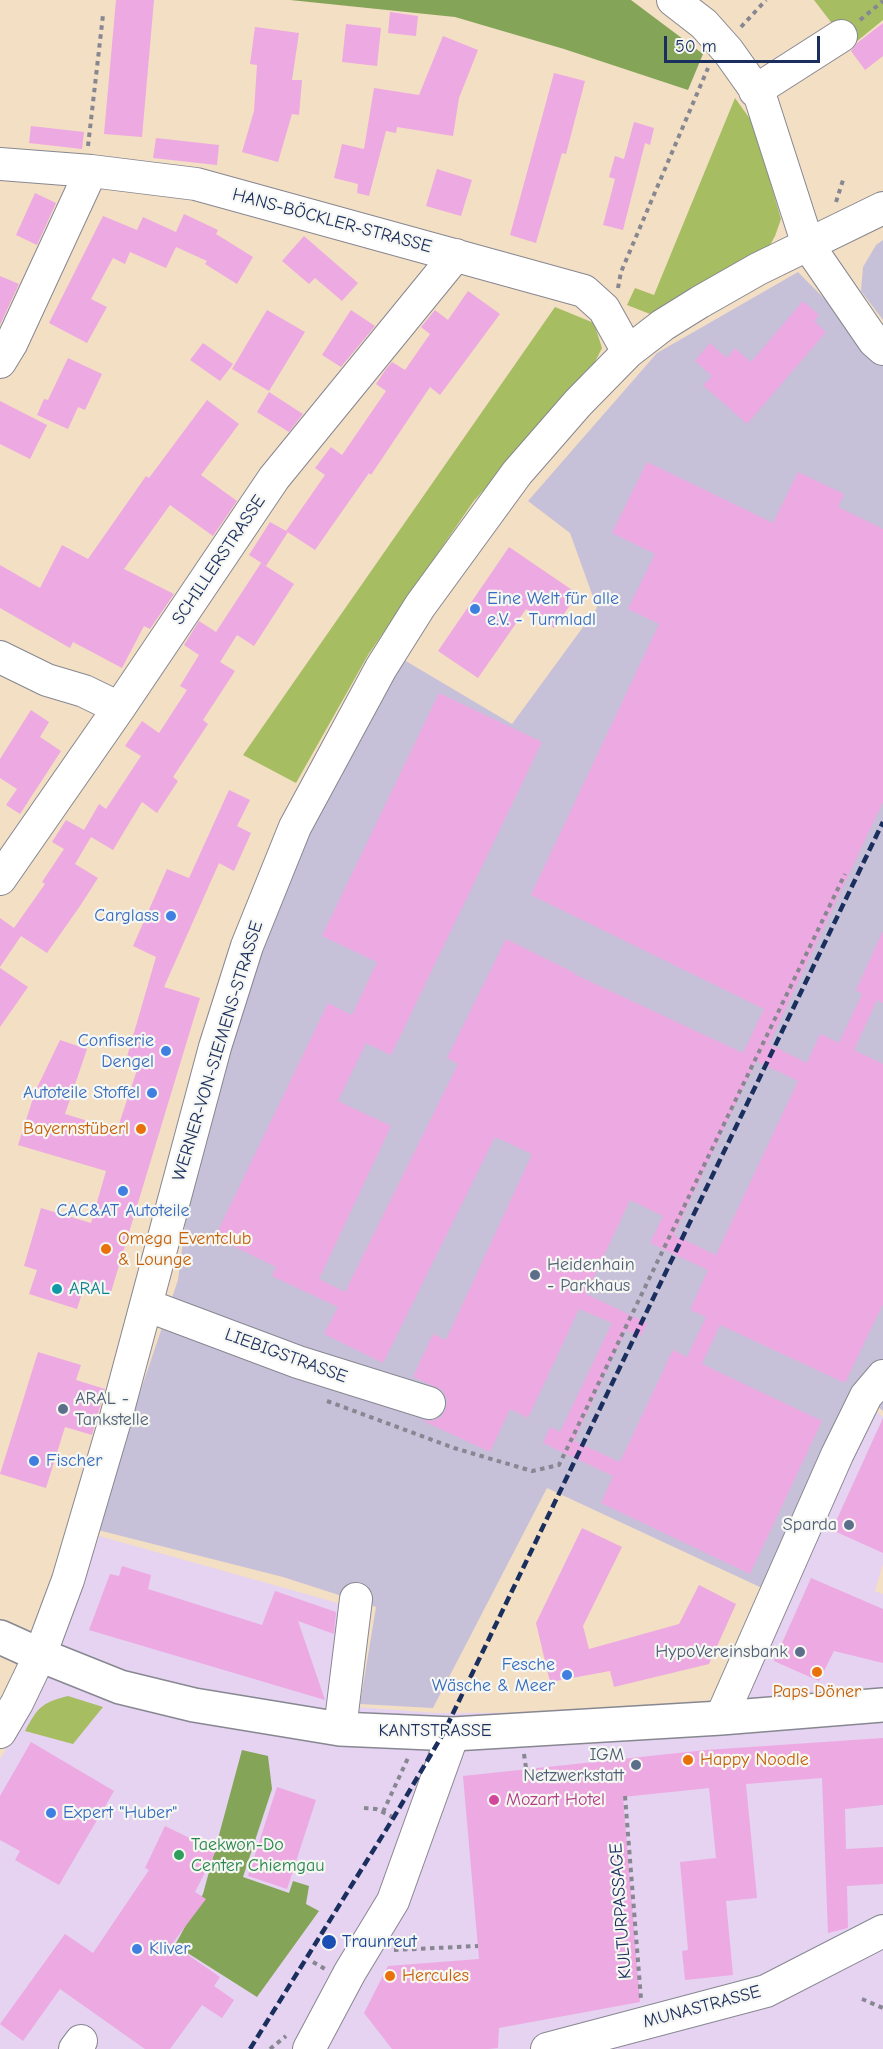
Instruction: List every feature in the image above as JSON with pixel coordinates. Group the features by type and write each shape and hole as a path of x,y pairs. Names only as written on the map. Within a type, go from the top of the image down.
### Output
{"main road":[{"name":"KANTSTRASSE","path":"0,1637 120,1687 194,1705 340,1729 453,1734 721,1718 883,1705"}],"street":[{"path":"673,0 704,24 728,51 760,96 808,245 874,341 883,349"},
{"path":"755,91 841,36"},
{"name":"HANS-BÖCKLER-STRASSE","path":"0,164 88,171 196,184 584,291 604,309 628,352"},
{"path":"0,362 11,344 88,171"},
{"name":"WERNER-VON-SIEMENS-STRASSE","path":"0,1732 40,1655 72,1569 116,1417 219,1036 247,946 295,827 381,668 420,606 518,473 578,403 628,352 663,325 758,269 883,208"},
{"name":"SCHILLERSTRASSE","path":"0,879 274,478 456,255"},
{"path":"0,657 47,680 84,691 119,708"},
{"name":"LIEBIGSTRASSE","path":"146,1305 298,1362 429,1403"},
{"path":"721,1718 837,1455 866,1396 883,1376"},
{"path":"340,1729 356,1599"},
{"path":"309,2049 350,1971 393,1901 453,1734"},
{"name":"MUNASTRASSE","path":"548,2049 766,1991 883,1931"}],"path":[{"path":"604,309 617,291 621,272 712,58 728,51 737,32 766,0"},
{"path":"88,171 103,15"},
{"path":"323,1399 454,1448 532,1471 559,1466 845,874"},
{"path":"364,1808 383,1812 419,1734"},
{"name":"KULTURPASSAGE","path":"625,1796 643,2024"},
{"path":"395,1950 478,1946"},
{"path":"313,1962 327,1971"},
{"path":"862,1999 883,2008"}],"shaded area":[{"path":"883,240 883,320 861,291 863,267 876,245"},
{"path":"798,272 883,358 883,1411 866,1396 762,1588 547,1488 433,1708 360,1704 376,1607 283,1577 94,1529 178,1280 191,1177 237,1006 324,792 399,657 512,724 597,608 570,533 528,501 657,353"},
{"path":"868,1403 883,1417 883,1563 875,1591 883,1594 883,2049 0,2049 0,1759 33,1705 68,1626 99,1536 370,1612 356,1707 436,1713 716,1712"}],"green space":[{"path":"290,0 631,0 703,54 688,90 564,49 455,17"},
{"path":"814,0 883,0 883,20 850,47"},
{"path":"735,98 753,123 781,219 775,236 769,247 675,306 650,314 627,305 635,288 654,295"},
{"path":"555,307 594,323 602,348 591,370 473,502 368,655 296,783 243,755"},
{"path":"68,1696 103,1707 73,1744 25,1731 41,1707"},
{"path":"242,1750 268,1756 272,1789 243,1877 289,1893 293,1881 309,1886 306,1904 319,1911 257,1997 175,1945 203,1894"}],"building":[{"path":"116,0 154,0 142,137 104,134"},
{"path":"390,12 418,16 416,36 388,33"},
{"path":"883,23 883,56 865,70 851,51 857,43"},
{"path":"346,24 381,28 377,66 342,62"},
{"path":"255,27 299,33 292,80 302,80 299,115 292,114 278,162 242,152 254,111 257,65 250,64"},
{"path":"443,36 478,50 459,98 453,136 397,127 396,133 386,131 369,196 357,193 358,184 334,178 342,144 364,149 374,88 419,95"},
{"path":"554,73 585,81 566,154 562,153 536,243 510,235"},
{"path":"634,122 654,128 650,145 645,143 623,230 603,225 615,179 609,177 615,156 624,159"},
{"path":"31,126 84,132 82,149 29,143"},
{"path":"156,138 219,145 217,165 153,158"},
{"path":"437,169 472,180 461,216 426,206"},
{"path":"35,193 56,203 37,245 16,235"},
{"path":"184,214 218,230 216,234 253,257 237,284 205,264 207,261 176,247 166,268 130,252 125,264 113,258 91,299 107,307 87,343 49,323 103,216 137,230 143,217 176,232"},
{"path":"304,236 358,283 342,301 315,278 309,284 282,261"},
{"path":"0,276 19,284 0,325"},
{"path":"468,291 500,314 440,395 430,387 371,475 369,473 315,550 286,531 325,475 315,468 331,447 342,455 386,391 376,384 386,369 392,362 405,370 430,334 421,327 435,310 448,320"},
{"path":"803,301 819,315 814,321 826,332 747,424 703,385 712,376 695,361 710,343 727,358 735,348 751,362"},
{"path":"267,310 305,332 269,391 232,369"},
{"path":"351,310 375,326 341,367 322,355"},
{"path":"203,343 233,364 220,381 190,360"},
{"path":"68,358 102,374 85,410 78,407 68,429 37,415 44,399 48,400"},
{"path":"269,392 303,414 289,432 257,412"},
{"path":"207,400 239,424 201,475 237,501 213,536 170,505 124,569 174,594 150,629 144,626 122,668 73,642 70,648 0,608 0,565 40,588 62,545 88,559 146,476 149,478"},
{"path":"0,401 47,425 30,459 0,444"},
{"path":"647,462 773,523 798,472 844,494 838,507 883,529 883,802 769,1044 807,1063 820,1034 839,1043 862,994 856,990 883,931 883,1003 877,1000 854,1050 883,1064 883,1304 845,1383 720,1325 702,1364 822,1421 750,1574 601,1503 613,1476 543,1443 550,1427 560,1432 612,1323 579,1309 528,1418 510,1409 490,1452 421,1420 432,1421 441,1417 446,1409 447,1400 442,1390 413,1377 433,1334 446,1340 532,1154 495,1137 383,1363 324,1334 338,1307 272,1276 276,1267 215,1237 328,1003 352,1015 377,962 322,936 439,693 542,742 391,1055 366,1043 338,1101 391,1126 319,1279 345,1292 458,1064 447,1058 506,939 574,974 743,1053 764,1009 531,895 659,624 628,609 655,554 612,533","holes":["756,1061 798,1081 716,1255 674,1235","630,1200 663,1216 650,1243 708,1270 690,1310 706,1317 687,1357 673,1350 620,1462 574,1441 626,1330 641,1336 647,1323 586,1294"]},
{"path":"270,522 288,532 266,566 249,555"},
{"path":"509,547 578,594 554,628 526,609 478,678 438,651"},
{"path":"261,563 294,584 254,646 237,635 220,662 235,671 203,720 208,724 173,777 178,781 157,813 142,802 113,850 91,837 75,864 98,878 47,953 21,936 0,967 0,918 14,928 45,884 42,882 64,849 52,842 66,820 84,830 99,804 106,809 141,756 125,746 142,721 159,733 187,690 180,686 199,655 184,645 199,621 216,632"},
{"path":"31,710 49,722 40,737 61,751 20,814 6,805 17,789 0,778 0,759"},
{"path":"229,790 250,800 237,826 251,833 234,871 219,863 164,987 200,998 111,1292 85,1284 77,1309 29,1294 37,1270 24,1266 41,1208 91,1223 106,1171 18,1145 35,1092 60,1040 87,1049 65,1114 117,1130 139,1064 126,1060 156,957 133,946 167,869 189,878"},
{"path":"0,968 28,987 0,1027"},
{"name":"ARAL - Tankstelle","path":"38,1352 81,1365 76,1380 105,1389 92,1435 65,1427 46,1488 0,1474"},
{"path":"883,1418 883,1553 832,1530"},
{"path":"582,1528 622,1547 583,1626 589,1649 679,1624 699,1585 736,1604 709,1664 614,1687 610,1671 550,1682 536,1623"},
{"path":"122,1566 151,1575 148,1589 262,1625 275,1591 336,1612 334,1634 298,1621 325,1700 89,1630 110,1574 119,1576"},
{"path":"811,1578 883,1609 883,1663 834,1651 819,1681 774,1661"},
{"path":"883,1738 883,1805 845,1809 846,1849 883,1847 883,1884 847,1886 848,1928 828,1933 822,1778 746,1784 757,1898 726,1901 733,1975 685,1980 682,1951 688,1950 680,1862 716,1858 709,1788 623,1797 640,2002 499,2028 498,2048 488,2049 392,2049 364,2013 388,1966 479,1959 463,1776 706,1750"},
{"name":"Expert \"Huber\"","path":"31,1742 114,1791 59,1885 15,1860 20,1851 0,1840 0,1796"},
{"path":"277,1787 316,1800 287,1889 248,1876"},
{"path":"165,1826 216,1851 195,1892 206,1899 172,1944 220,1977 214,1986 234,2000 222,2018 202,2005 170,2049 145,2049 60,1989 23,2041 0,2024 65,1934 93,1953 149,1870 145,1868"}],"railway":[{"path":"250,2049 443,1734 883,822"}],"place":[{"name":"Eine Welt für alle e.V. - Turmladl","path":"475,609"},
{"name":"Carglass","path":"171,916"},
{"name":"Confiserie Dengel","path":"166,1051"},
{"name":"Autoteile Stoffel","path":"152,1093"},
{"name":"Bayernstüberl","path":"141,1129"},
{"name":"CAC&AT Autoteile","path":"123,1191"},
{"name":"Omega Eventclub & Lounge","path":"106,1249"},
{"name":"Heidenhain - Parkhaus","path":"535,1275"},
{"name":"ARAL","path":"57,1289"},
{"name":"ARAL - Tankstelle","path":"63,1409"},
{"name":"Fischer","path":"34,1461"},
{"name":"Sparda","path":"849,1525"},
{"name":"HypoVereinsbank","path":"800,1652"},
{"name":"Paps Döner","path":"817,1672"},
{"name":"Fesche Wäsche & Meer","path":"567,1675"},
{"name":"Happy Noodle","path":"688,1760"},
{"name":"IGM Netzwerkstatt","path":"636,1765"},
{"name":"Mozart Hotel","path":"494,1800"},
{"name":"Expert \"Huber\"","path":"51,1813"},
{"name":"Taekwon-Do Center Chiemgau","path":"179,1855"},
{"name":"Traunreut","path":"329,1942"},
{"name":"Kliver","path":"137,1949"},
{"name":"Hercules","path":"390,1976"}]}
